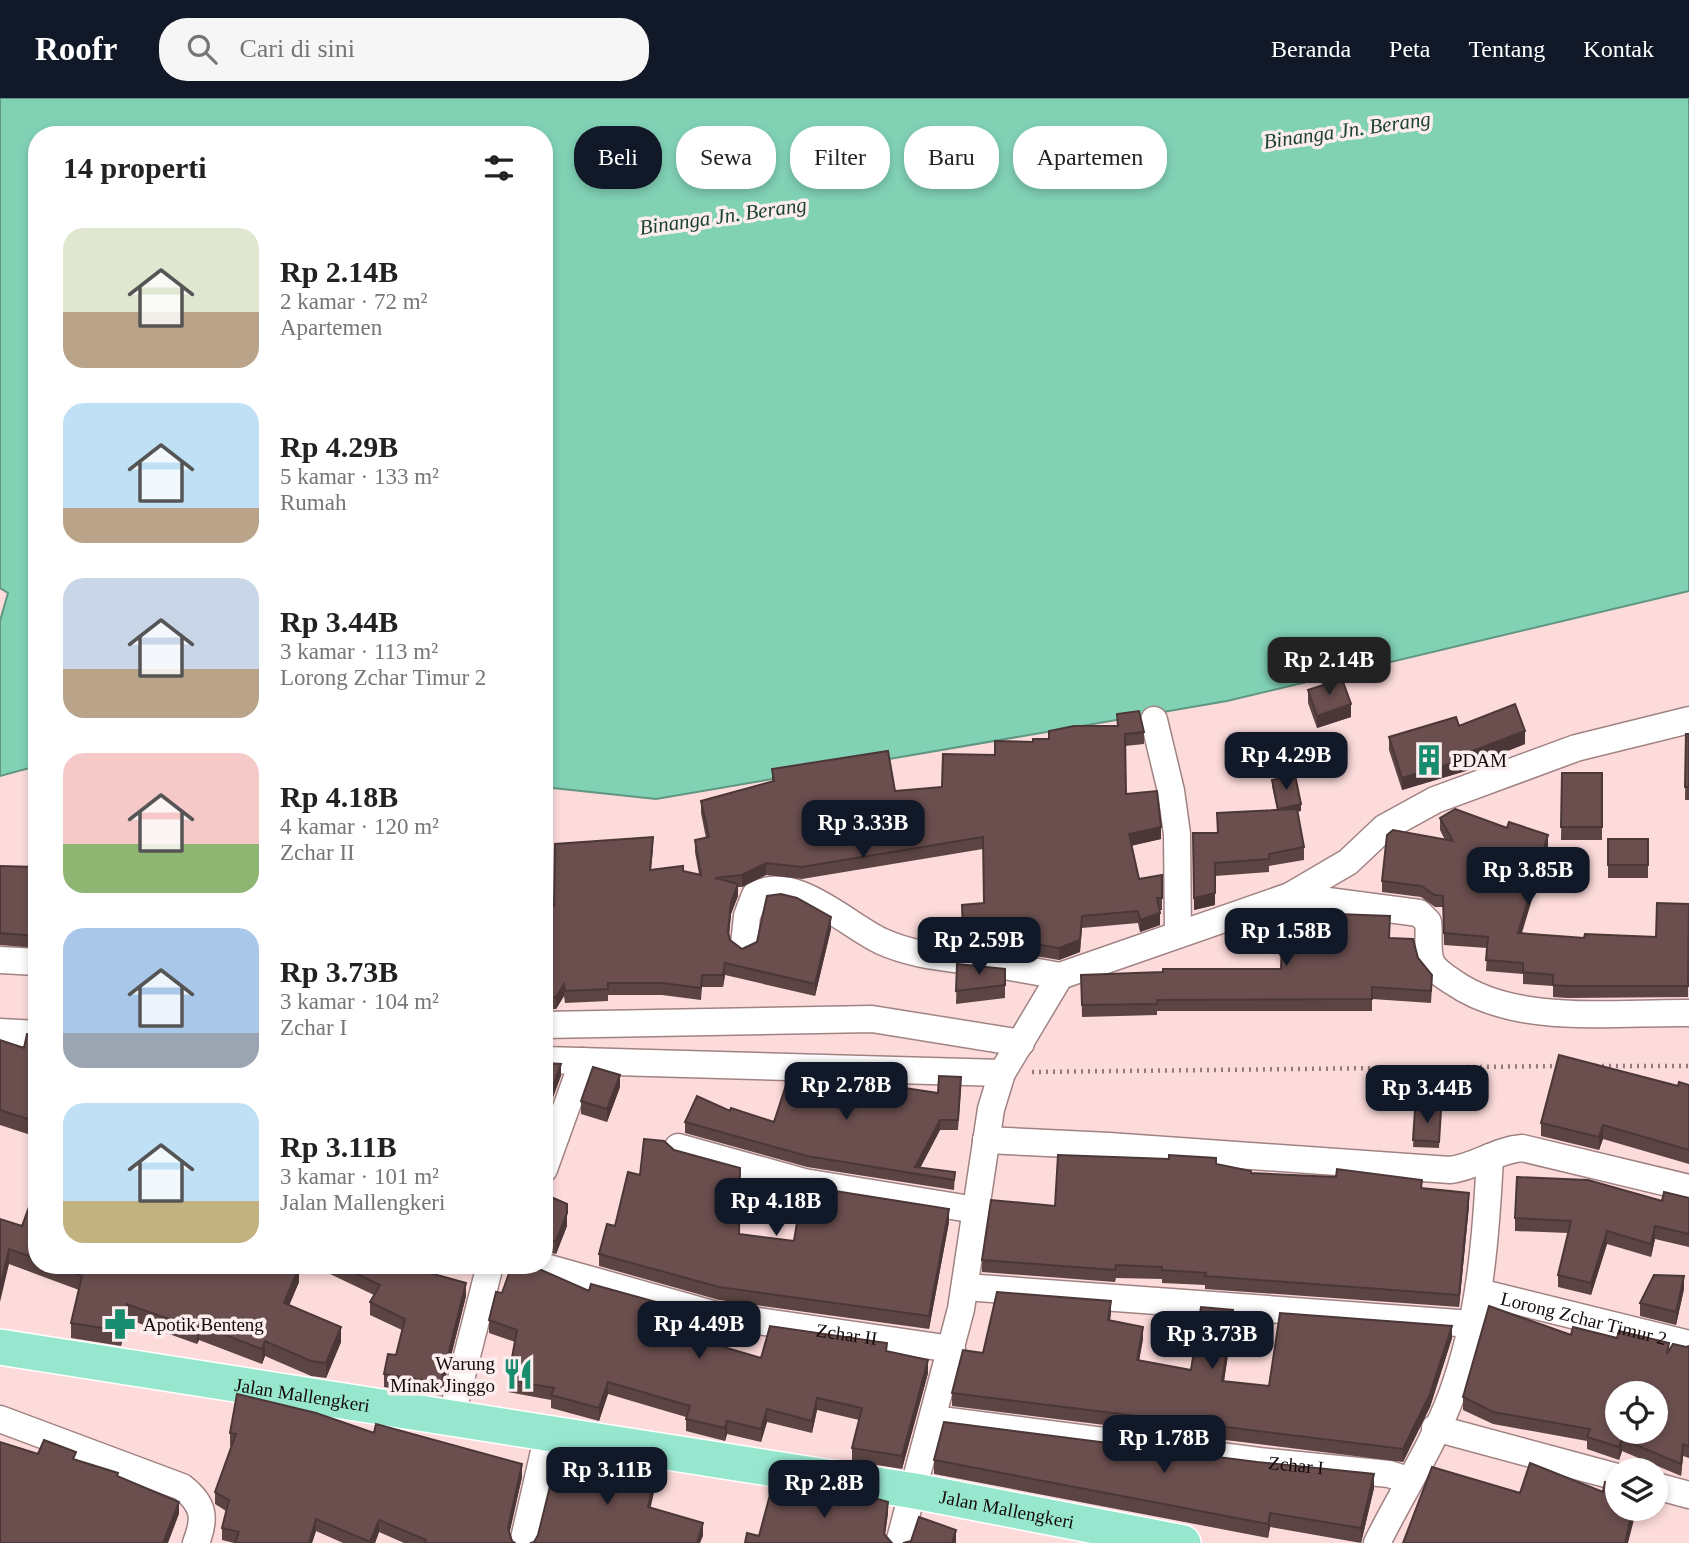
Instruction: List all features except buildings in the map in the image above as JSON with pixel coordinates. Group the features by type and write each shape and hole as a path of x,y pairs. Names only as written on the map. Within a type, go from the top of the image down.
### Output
{"main road":[{"name":"Jalan Mallengkeri","path":"0,1348 915,1492 1184,1543"}],"street":[{"path":"1154,720 1171,791 1177,834 1178,934"},
{"path":"744,945 747,916 755,895 767,889 797,893 881,941 939,959 969,961 1060,976 1290,896 1348,862 1384,828 1435,800 1576,748 1689,720"},
{"path":"1290,896 1419,913 1428,922 1430,960 1436,969 1473,996 1495,1004 1528,1010 1689,1013"},
{"path":"0,960 28,962"},
{"path":"899,1543 952,1349 965,1287 986,1140 1002,1073 1060,976"},
{"path":"553,1025 872,1019 1021,1043"},
{"path":"0,1032 28,1034"},
{"path":"553,1060 1002,1073"},
{"path":"553,1144 583,1061"},
{"path":"986,1140 1450,1170 1466,1168 1505,1150 1522,1147 1689,1188"},
{"path":"678,1147 804,1182 976,1210"},
{"path":"1377,1543 1451,1397 1479,1292 1490,1157"},
{"name":"Zchar II","path":"553,1269 716,1315 952,1349"},
{"path":"451,1419 489,1274"},
{"path":"965,1287 1472,1324"},
{"name":"Lorong Zchar Timur 2","path":"1479,1292 1689,1344"},
{"path":"0,1419 182,1488 196,1498 201,1509 196,1543"},
{"name":"Zchar I","path":"933,1419 1259,1461 1389,1474 1408,1480"},
{"path":"1435,1429 1605,1474"},
{"path":"523,1543 548,1434"},
{"path":"1668,1489 1689,1495"}],"path":[{"path":"1002,1073 1576,1066"},
{"path":"1590,1066 1689,1066"}],"water":[{"name":"Binanga Jn. Berang","path":"0,98 1689,98 1689,591 1227,701 656,799 553,788 553,126 28,126 28,768 0,776 0,621 8,593 0,588"}],"place":[{"name":"PDAM","path":"1429,760"},
{"name":"Apotik Benteng","path":"120,1324"},
{"name":"Warung Minak Jinggo","path":"518,1374"}]}
